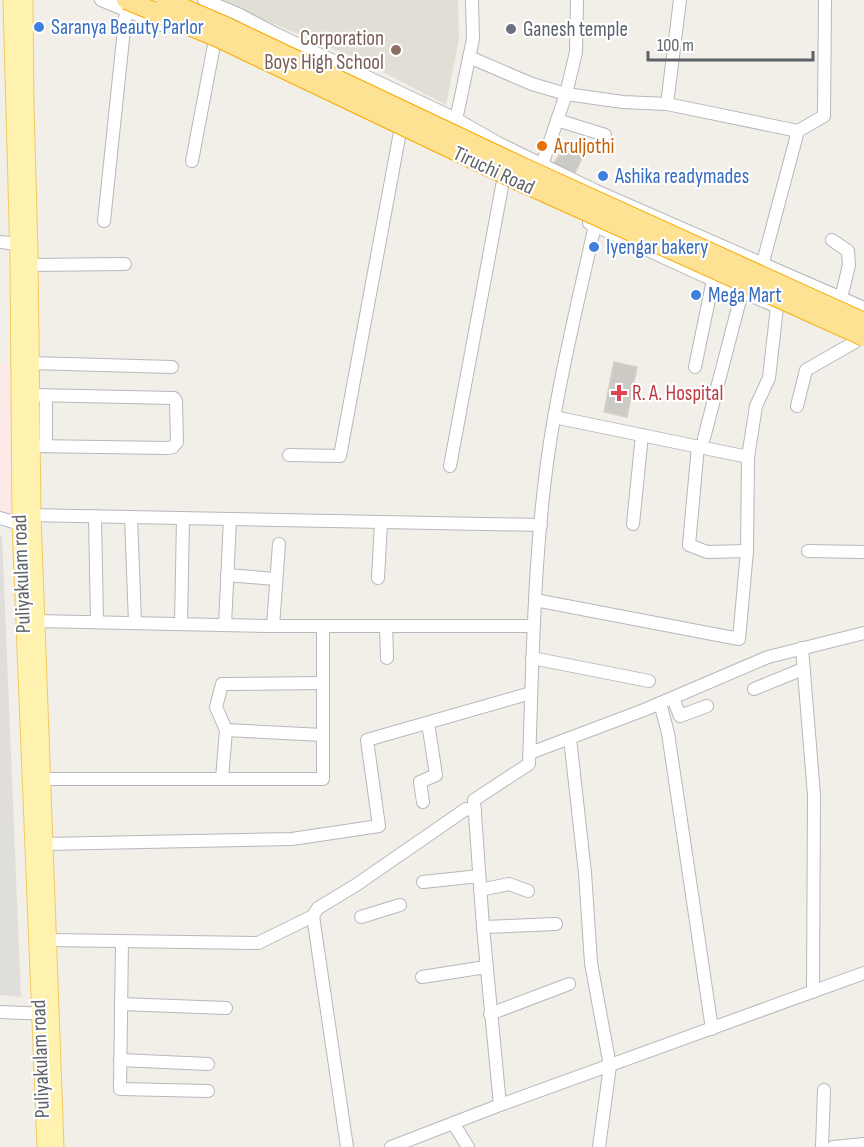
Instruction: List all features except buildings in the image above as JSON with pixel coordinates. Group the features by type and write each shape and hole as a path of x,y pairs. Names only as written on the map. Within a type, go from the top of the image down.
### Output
{"highway":[{"name":"Tiruchi Road","path":"165,0 223,25 523,167 864,322"},
{"name":"Tiruchi Road","path":"126,5 218,38 861,342"}],"main road":[{"name":"Puliyakulam road","path":"11,0 26,520 45,1014 45,1147"},
{"name":"Puliyakulam road","path":"25,0 32,363 39,395 39,446 26,520 36,621 49,940 45,1014 56,1147"}],"street":[{"path":"101,0 126,5 278,74 713,280 861,342"},
{"path":"204,0 238,14 456,119 596,191 864,308"},
{"path":"450,156 473,39 472,0"},
{"path":"542,165 566,94 576,52 577,0"},
{"path":"667,104 680,0"},
{"path":"469,57 532,84 566,94 623,102 667,104 798,130 824,116 825,0"},
{"path":"104,221 126,5"},
{"path":"192,161 214,45"},
{"path":"557,120 605,135"},
{"path":"763,262 798,130"},
{"path":"289,455 340,456 400,132"},
{"path":"450,466 503,181"},
{"path":"500,1105 490,1014 474,800 529,764 533,626 541,525 554,417 595,225"},
{"path":"832,240 848,251 849,265 841,298"},
{"path":"0,242 17,243"},
{"path":"30,265 125,264"},
{"path":"695,367 713,280"},
{"path":"742,292 701,442 689,545 707,552 747,551"},
{"path":"535,600 739,639 747,551 748,457 756,406 769,378 777,307"},
{"path":"797,406 806,370 861,342"},
{"path":"32,363 172,367"},
{"path":"39,395 174,398 176,400 177,431 175,445 168,448 39,446"},
{"path":"554,417 642,435 701,442 748,457"},
{"path":"633,524 642,435"},
{"path":"0,518 26,520 95,516 541,525"},
{"path":"95,516 97,622"},
{"path":"131,517 135,623"},
{"path":"181,624 183,518"},
{"path":"225,625 230,519"},
{"path":"378,578 381,522"},
{"path":"273,626 279,544"},
{"path":"808,551 864,552"},
{"path":"228,575 276,579"},
{"path":"36,621 273,626 533,626"},
{"path":"42,779 323,779 323,626"},
{"path":"386,626 387,658"},
{"path":"530,753 660,704 768,657 864,633"},
{"path":"802,648 813,795 813,992"},
{"path":"532,658 649,681"},
{"path":"753,689 803,669"},
{"path":"222,779 226,730 216,707 222,684 323,683"},
{"path":"44,844 292,839 379,825 367,740 531,693"},
{"path":"673,698 680,716 707,706"},
{"path":"660,704 668,733 712,1029"},
{"path":"423,802 420,782 436,775 428,723"},
{"path":"226,730 323,735"},
{"path":"570,738 585,873 591,963 610,1066 599,1147"},
{"path":"49,940 258,944 313,916 318,908 356,885 466,809 475,811"},
{"path":"423,882 479,876"},
{"path":"480,890 509,884 528,891"},
{"path":"361,917 400,905"},
{"path":"313,916 347,1147"},
{"path":"483,927 556,924"},
{"path":"122,942 120,1089 208,1091"},
{"path":"422,977 486,967"},
{"path":"393,1147 500,1105 864,973"},
{"path":"490,1014 569,984"},
{"path":"121,1004 226,1008"},
{"path":"0,1011 45,1014"},
{"path":"120,1060 208,1064"},
{"path":"822,1147 824,1090"},
{"path":"453,1123 468,1147"},
{"path":"833,1147 864,1144"}],"shaded area":[{"name":"Corporation Boys High School","path":"217,0 458,0 459,39 446,105 362,61"},
{"path":"0,363 10,363 13,516 0,511"},
{"path":"0,535 2,536 21,997 0,995"}],"place":[{"name":"Saranya Beauty Parlor","path":"39,27"},
{"name":"Ganesh temple","path":"511,29"},
{"name":"Corporation Boys High School","path":"396,50"},
{"name":"Aruljothi","path":"542,146"},
{"name":"Ashika readymades","path":"603,176"},
{"name":"Iyengar bakery","path":"594,247"},
{"name":"Mega Mart","path":"696,295"},
{"name":"R. A. Hospital","path":"619,393"}]}
